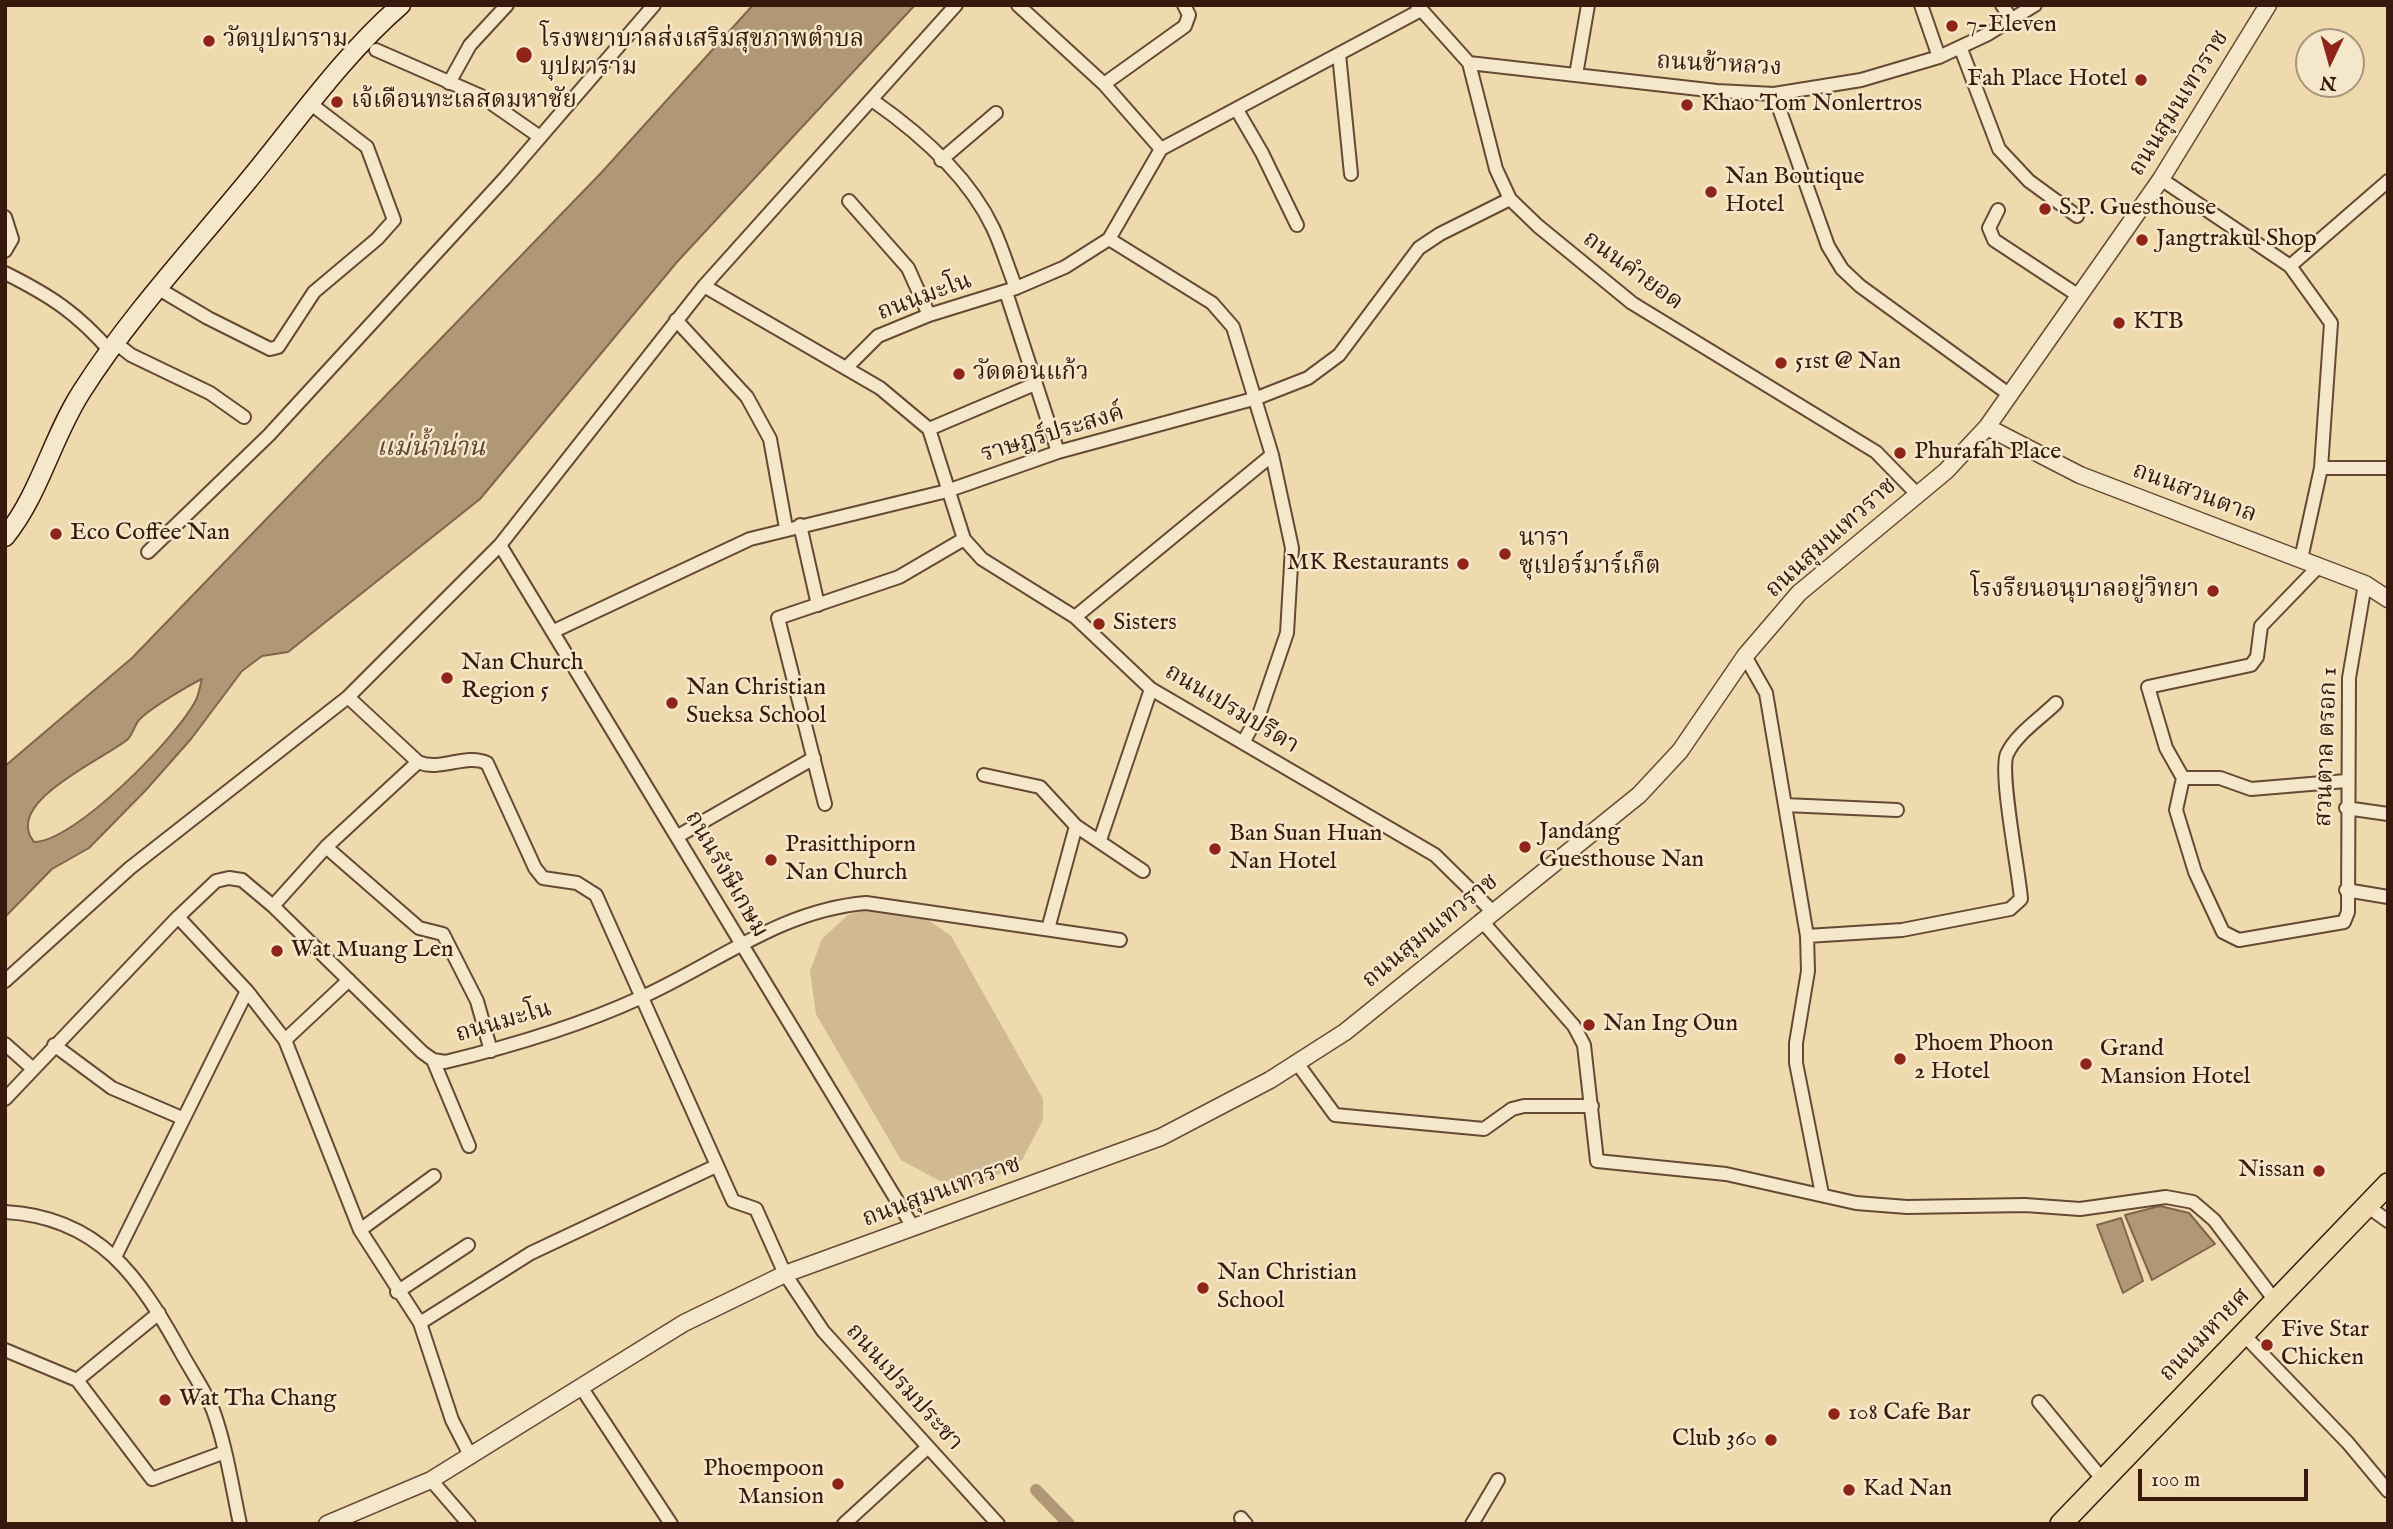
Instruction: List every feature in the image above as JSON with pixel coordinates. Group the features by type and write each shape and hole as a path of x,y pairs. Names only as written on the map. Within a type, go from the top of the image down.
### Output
{"main road":[{"path":"5,537 30,496 81,392 159,289 311,104 385,19 401,5"},
{"name":"ถนนมหายศ","path":"2061,1524 2388,1184"}],"street":[{"path":"449,83 470,45 507,5"},
{"path":"148,552 269,435 540,137 654,5"},
{"path":"5,981 130,868 348,697 500,545 704,286 956,5"},
{"path":"1018,5 1104,84 1161,149 1237,110 1419,8"},
{"path":"1104,84 1185,26 1189,15 1184,5"},
{"path":"1576,75 1588,5"},
{"path":"1921,5 1939,57"},
{"path":"2002,5 2012,20"},
{"name":"ถนนข้าหลวง","path":"1469,63 1717,91 1774,94 1861,80 1939,57 1961,49 2035,5"},
{"name":"ถนนสุมนเทวราช","path":"327,1524 431,1480 684,1323 785,1274 1161,1137 1297,1063 1345,1032 1639,795 1680,751 1745,656 1799,593 1916,493 1946,471 1987,427 2161,179 2268,5"},
{"name":"ถนนคำยอด","path":"1419,8 1469,63 1496,169 1510,199 1538,226 1632,303 1876,452 1916,493"},
{"path":"1961,49 1999,149 2029,181 2077,216"},
{"path":"376,50 481,96 540,137"},
{"path":"1339,54 1351,174"},
{"path":"1774,94 1828,246 1842,269 1860,286 2010,395"},
{"path":"872,100 913,129 967,188 992,226 1035,384 1058,452"},
{"path":"159,289 208,318 271,349 278,347 314,292 377,239 394,219 367,147 311,104"},
{"path":"1237,110 1262,153 1297,225"},
{"path":"942,160 996,113"},
{"name":"ถนนมะโน","path":"847,367 878,336 929,314 1011,290 1065,267 1109,239 1161,149"},
{"path":"2161,179 2290,266 2332,323 2322,468 2301,559"},
{"path":"2290,266 2388,181"},
{"name":"ราษฎร์ประสงค์","path":"554,631 750,539 786,528 886,508 947,491 1058,452 1256,398 1308,378 1339,355 1419,248 1440,234 1510,199"},
{"path":"849,201 908,268 929,314"},
{"path":"1998,210 1989,228 1994,240 2079,296"},
{"path":"5,217 12,239 5,251"},
{"path":"1109,239 1212,303 1224,314 1233,327 1272,455 1292,548 1287,633 1260,712 1244,741"},
{"path":"5,273 51,295 114,348 210,393 244,416"},
{"path":"704,286 847,367"},
{"path":"676,320 747,397 770,439 786,528"},
{"name":"ถนนเปรมปรีดา","path":"847,367 880,388 929,429 964,539 982,559 1075,617 1152,689 1435,855 1574,1026 1584,1045 1597,1161 1726,1174 1822,1194"},
{"path":"929,429 1035,384"},
{"name":"ถนนสวนตาล","path":"1987,427 2080,475 2365,584 2388,598"},
{"path":"1075,617 1272,455"},
{"path":"2322,468 2388,468"},
{"path":"800,526 818,604"},
{"path":"825,804 778,618 899,577 964,539"},
{"name":"ถนนรังษีเกษม","path":"500,545 913,1227"},
{"path":"2319,566 2261,626 2256,657 2251,665 2148,687 2166,748 2183,778 2220,778 2251,789 2346,781"},
{"name":"สวนตาล ตรอก 1","path":"2183,778 2176,810 2195,872 2223,932 2239,940 2344,922 2348,912 2346,781 2349,678 2365,584"},
{"path":"1745,656 1766,693 1807,936 1808,971 1804,1010 1796,1043 1796,1063 1822,1194 1856,1203 1907,1207 2025,1205 2080,1209 2166,1197 2193,1202 2214,1220 2276,1302"},
{"path":"1100,840 1152,689"},
{"path":"273,906 326,846 418,762 348,697"},
{"path":"1807,936 1902,930 2010,909 2021,899 2006,758 2022,735 2056,703"},
{"path":"678,836 814,758"},
{"name":"ถนนเปรมประชา","path":"418,762 430,768 478,759 487,763 535,868 543,878 577,883 596,895 733,1201 756,1209 785,1274 823,1331 998,1524"},
{"path":"984,775 1040,787 1076,826 1143,870"},
{"path":"1785,806 1896,810"},
{"path":"2346,808 2388,814"},
{"path":"1048,929 1076,826"},
{"path":"326,846 419,928 443,934 477,1001 491,1051"},
{"name":"ถนนมะโน","path":"5,1099 178,917 216,881 229,878 242,880 273,906 433,1060 445,1062 491,1051 569,1026 643,997 740,944 805,914 833,906 866,904 1120,940"},
{"path":"2346,890 2388,897"},
{"path":"178,917 247,991 285,1040 360,1230 397,1292 420,1324 448,1410 471,1457"},
{"path":"285,1040 349,980"},
{"path":"116,1255 247,991"},
{"path":"5,1044 32,1068"},
{"path":"54,1045 113,1088 182,1118"},
{"path":"433,1060 469,1146"},
{"path":"1297,1063 1335,1115 1484,1129 1512,1109 1524,1106 1592,1106"},
{"path":"420,1324 531,1253 716,1166"},
{"path":"360,1230 434,1176"},
{"path":"2367,1206 2388,1221"},
{"path":"5,1212 27,1213 86,1235 116,1255 159,1313 212,1408 225,1452 240,1524"},
{"path":"397,1292 468,1245"},
{"path":"77,1380 159,1313"},
{"path":"2243,1335 2348,1443 2388,1491"},
{"path":"5,1350 77,1380 152,1479 225,1452"},
{"path":"581,1387 671,1524"},
{"path":"2039,1402 2103,1480"},
{"path":"844,1524 928,1447"},
{"path":"431,1480 469,1524"},
{"path":"1472,1524 1498,1480"}],"shaded area":[{"path":"879,907 917,912 951,936 1043,1099 1043,1120 1022,1160 984,1183 940,1181 901,1160 816,1014 810,971 822,939 848,915"}],"water":[{"name":"แม่น้ำน่าน","path":"753,5 915,5 677,262 480,499 288,652 262,656 242,671 191,739 145,791 89,848 52,869 5,917 5,766 132,658 601,173","holes":["202,679 196,700 185,717 123,785 74,825 52,837 34,842 28,827 32,812 44,797 61,782 128,739 139,720 151,710"]},
{"path":"2160,1206 2189,1213 2215,1244 2152,1280 2125,1215"},
{"path":"2121,1218 2143,1281 2123,1293 2097,1225"}],"waterway":[{"path":"1036,1490 1069,1524"}],"place":[{"name":"7-Eleven","path":"1952,26"},
{"name":"วัดบุปผาราม","path":"209,41"},
{"name":"โรงพยาบาลส่งเสริมสุขภาพตำบล บุปผาราม","path":"524,55"},
{"name":"Fah Place Hotel","path":"2141,80"},
{"name":"เจ้เดือนทะเลสดมหาชัย","path":"337,102"},
{"name":"Khao Tom Nonlertros","path":"1687,105"},
{"name":"Nan Boutique Hotel","path":"1711,192"},
{"name":"S.P. Guesthouse","path":"2045,209"},
{"name":"Jangtrakul Shop","path":"2142,240"},
{"name":"KTB","path":"2119,323"},
{"name":"51st @ Nan","path":"1781,363"},
{"name":"วัดดอนแก้ว","path":"959,374"},
{"name":"Phurafah Place","path":"1900,453"},
{"name":"Eco Coffee Nan","path":"56,534"},
{"name":"นารา ซุเปอร์มาร์เก็ต","path":"1505,554"},
{"name":"MK Restaurants","path":"1463,564"},
{"name":"โรงรียนอนุบาลอยู่วิทยา","path":"2213,591"},
{"name":"Sisters","path":"1099,624"},
{"name":"Nan Church Region 5","path":"447,678"},
{"name":"Nan Christian Sueksa School","path":"672,703"},
{"name":"Jandang Guesthouse Nan","path":"1525,847"},
{"name":"Ban Suan Huan Nan Hotel","path":"1215,849"},
{"name":"Prasitthiporn Nan Church","path":"771,860"},
{"name":"Wat Muang Len","path":"277,951"},
{"name":"Nan Ing Oun","path":"1589,1025"},
{"name":"Phoem Phoon 2 Hotel","path":"1900,1059"},
{"name":"Grand Mansion Hotel","path":"2086,1064"},
{"name":"Nissan","path":"2319,1171"},
{"name":"Nan Christian School","path":"1203,1288"},
{"name":"Five Star Chicken","path":"2267,1345"},
{"name":"Wat Tha Chang","path":"165,1400"},
{"name":"108 Cafe Bar","path":"1834,1414"},
{"name":"Club 360","path":"1771,1440"},
{"name":"Phoempoon Mansion","path":"838,1484"},
{"name":"Kad Nan","path":"1849,1490"}]}
